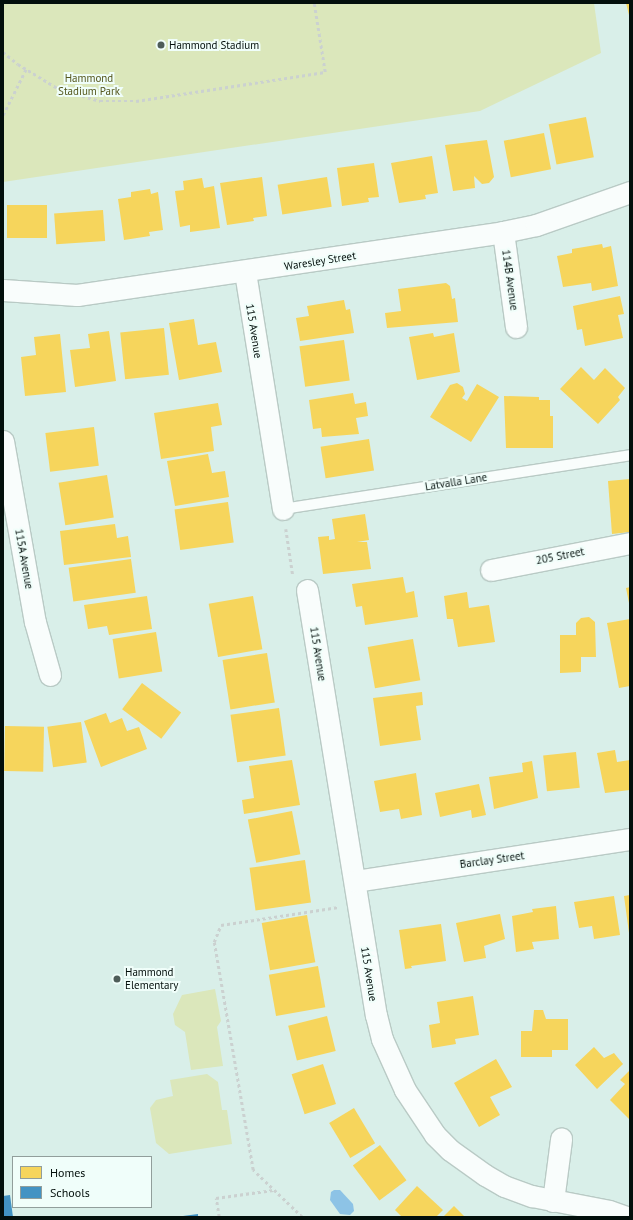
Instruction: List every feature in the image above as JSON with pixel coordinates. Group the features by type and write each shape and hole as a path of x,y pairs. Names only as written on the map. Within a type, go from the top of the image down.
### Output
{"street":[{"name":"Waresley Street","path":"3,290 77,295 245,272 503,232 536,225 630,192"},
{"name":"114B Avenue","path":"503,232 516,327"},
{"name":"115 Avenue","path":"245,272 283,509"},
{"name":"115A Avenue","path":"3,441 35,622 50,675"},
{"name":"205 Street","path":"491,570 630,543"},
{"name":"115 Avenue","path":"307,590 376,1015 382,1039 419,1114 450,1150 485,1175 504,1186 553,1201 609,1211 626,1217"},
{"name":"Barclay Street","path":"355,881 630,840"},
{"path":"553,1201 561,1139"}],"lane":[{"name":"Latvalla Lane","path":"283,509 630,455"}],"path":[{"path":"3,52 26,69 59,88 100,101 136,100 325,72 314,3"},
{"path":"3,115 26,69"},
{"path":"283,509 294,588 307,590"},
{"path":"302,1217 272,1190 253,1170 214,942 221,925 359,904"},
{"path":"219,1217 216,1198 272,1190"}],"green space":[{"name":"Hammond Stadium Park","path":"3,3 594,3 601,53 480,111 3,182"},
{"path":"215,989 221,1021 217,1027 223,1066 191,1070 185,1032 175,1025 173,1014 182,995"},
{"path":"207,1074 218,1082 222,1110 227,1110 232,1144 169,1154 156,1143 150,1108 156,1100 173,1096 170,1080"}],"water":[{"path":"334,1190 340,1190 353,1204 354,1211 350,1215 340,1214 330,1200 331,1192"}],"building: Homes":[{"path":"626,3 630,3 630,15 629,15"},
{"path":"586,117 594,157 557,164 549,124"},
{"path":"544,133 551,169 511,177 504,141"},
{"path":"487,140 494,177 489,183 482,184 474,176 475,188 453,191 445,145"},
{"path":"432,156 438,193 425,195 426,199 399,203 391,163"},
{"path":"374,163 379,197 368,198 369,202 342,206 337,168"},
{"path":"262,177 267,216 253,218 254,221 227,225 220,183"},
{"path":"327,177 332,207 282,214 278,185"},
{"path":"202,178 204,188 214,186 220,228 190,232 190,225 180,227 175,191 184,190 183,181"},
{"path":"150,189 151,194 158,192 163,230 149,232 150,236 124,240 118,199 131,197 131,192"},
{"path":"7,205 47,205 47,238 7,238"},
{"path":"103,210 105,241 56,244 54,213"},
{"path":"602,244 603,248 611,246 618,286 592,291 591,283 563,287 557,256 572,253 572,249"},
{"path":"446,283 450,286 452,299 455,298 458,322 387,328 385,313 401,311 398,289"},
{"path":"620,296 624,314 618,315 623,338 585,346 582,329 577,330 573,306"},
{"path":"344,300 346,310 350,309 354,333 300,341 296,318 309,316 307,306"},
{"path":"194,319 198,345 216,342 222,372 179,380 169,323"},
{"path":"164,328 169,375 125,379 120,333"},
{"path":"109,331 116,381 75,387 70,350 90,348 88,334"},
{"path":"433,333 434,337 454,333 460,372 417,380 409,337"},
{"path":"60,334 66,392 25,396 21,357 36,355 34,337"},
{"path":"344,340 350,381 305,387 299,346"},
{"path":"581,367 594,380 605,368 625,388 618,397 620,400 598,424 560,389"},
{"path":"457,383 463,387 465,394 462,398 467,401 477,384 499,397 471,442 430,417 450,385"},
{"path":"353,393 355,404 366,402 368,416 356,418 359,434 322,437 321,428 313,429 309,400"},
{"path":"504,396 539,397 539,400 550,400 550,416 553,416 553,448 506,448"},
{"path":"218,403 222,425 211,427 214,451 161,459 154,413"},
{"path":"94,427 99,466 50,472 45,433"},
{"path":"369,439 374,471 326,478 321,447"},
{"path":"208,454 212,473 225,471 229,497 175,506 167,461"},
{"path":"107,475 114,517 65,525 59,483"},
{"path":"630,479 630,532 612,534 608,481"},
{"path":"228,502 234,543 180,550 175,510"},
{"path":"365,514 369,540 357,542 367,542 371,569 323,574 318,537 329,536 329,540 335,539 332,519"},
{"path":"115,524 117,538 128,536 131,557 64,565 60,531"},
{"path":"131,559 136,593 73,601 69,568"},
{"path":"403,577 406,593 414,591 418,617 365,625 362,606 356,607 352,584"},
{"path":"630,587 630,603 629,603 626,588"},
{"path":"467,592 469,608 489,605 495,642 458,647 453,619 447,619 444,596"},
{"path":"147,596 152,629 109,635 107,626 88,629 84,605"},
{"path":"253,596 262,649 218,657 209,604"},
{"path":"589,617 595,622 596,657 581,657 581,672 560,673 560,635 576,635 576,623 581,618"},
{"path":"630,619 630,686 619,688 607,623"},
{"path":"156,632 162,672 119,678 113,639"},
{"path":"413,639 420,680 375,688 368,647"},
{"path":"267,653 275,702 230,709 223,660"},
{"path":"142,683 181,712 161,739 122,709"},
{"path":"422,692 423,705 416,706 421,740 380,746 373,698"},
{"path":"279,708 286,756 237,762 230,715"},
{"path":"106,713 110,723 122,718 127,731 139,727 147,749 101,767 84,721"},
{"path":"81,722 87,763 53,767 47,727"},
{"path":"5,726 44,727 43,772 4,771"},
{"path":"615,750 617,762 630,760 630,790 605,793 597,753"},
{"path":"576,752 580,788 547,791 543,755"},
{"path":"292,760 300,805 244,814 242,800 254,798 249,766"},
{"path":"532,761 538,798 494,809 489,777 523,772 522,763"},
{"path":"416,773 422,815 401,819 399,809 380,812 374,781"},
{"path":"479,784 486,815 472,818 471,810 440,817 435,793"},
{"path":"292,811 300,854 256,863 248,820"},
{"path":"305,860 311,903 256,910 250,868"},
{"path":"630,895 630,932 629,933 624,896"},
{"path":"614,896 620,935 594,939 592,926 579,928 574,902"},
{"path":"556,906 559,939 532,942 534,949 516,952 512,916 533,912 532,909"},
{"path":"500,914 505,939 484,946 486,958 464,962 456,923"},
{"path":"307,915 315,962 270,970 262,923"},
{"path":"441,924 446,961 411,966 412,968 405,969 399,930"},
{"path":"318,966 325,1007 276,1016 269,975"},
{"path":"473,996 479,1035 455,1039 456,1044 432,1048 429,1025 440,1023 437,1002"},
{"path":"534,1010 543,1010 546,1019 568,1019 568,1050 552,1050 552,1057 521,1057 521,1031 532,1031"},
{"path":"327,1016 336,1051 297,1061 288,1026"},
{"path":"594,1047 604,1058 614,1053 623,1064 597,1089 575,1065"},
{"path":"496,1059 512,1087 490,1097 500,1115 479,1127 454,1083"},
{"path":"323,1064 336,1104 305,1114 292,1074"},
{"path":"630,1070 630,1120 610,1100 625,1084 620,1080"},
{"path":"354,1108 375,1143 350,1158 329,1123"},
{"path":"380,1145 406,1180 379,1201 353,1165"},
{"path":"417,1186 443,1210 436,1217 402,1217 395,1210"},
{"path":"454,1206 465,1217 443,1217"}],"building: Schools":[{"path":"10,1195 13,1217 3,1217 3,1196"},
{"path":"198,1214 198,1217 183,1217 183,1216"}],"place":[{"name":"Hammond Stadium","path":"161,45"},
{"name":"Hammond Elementary","path":"117,979"}]}
